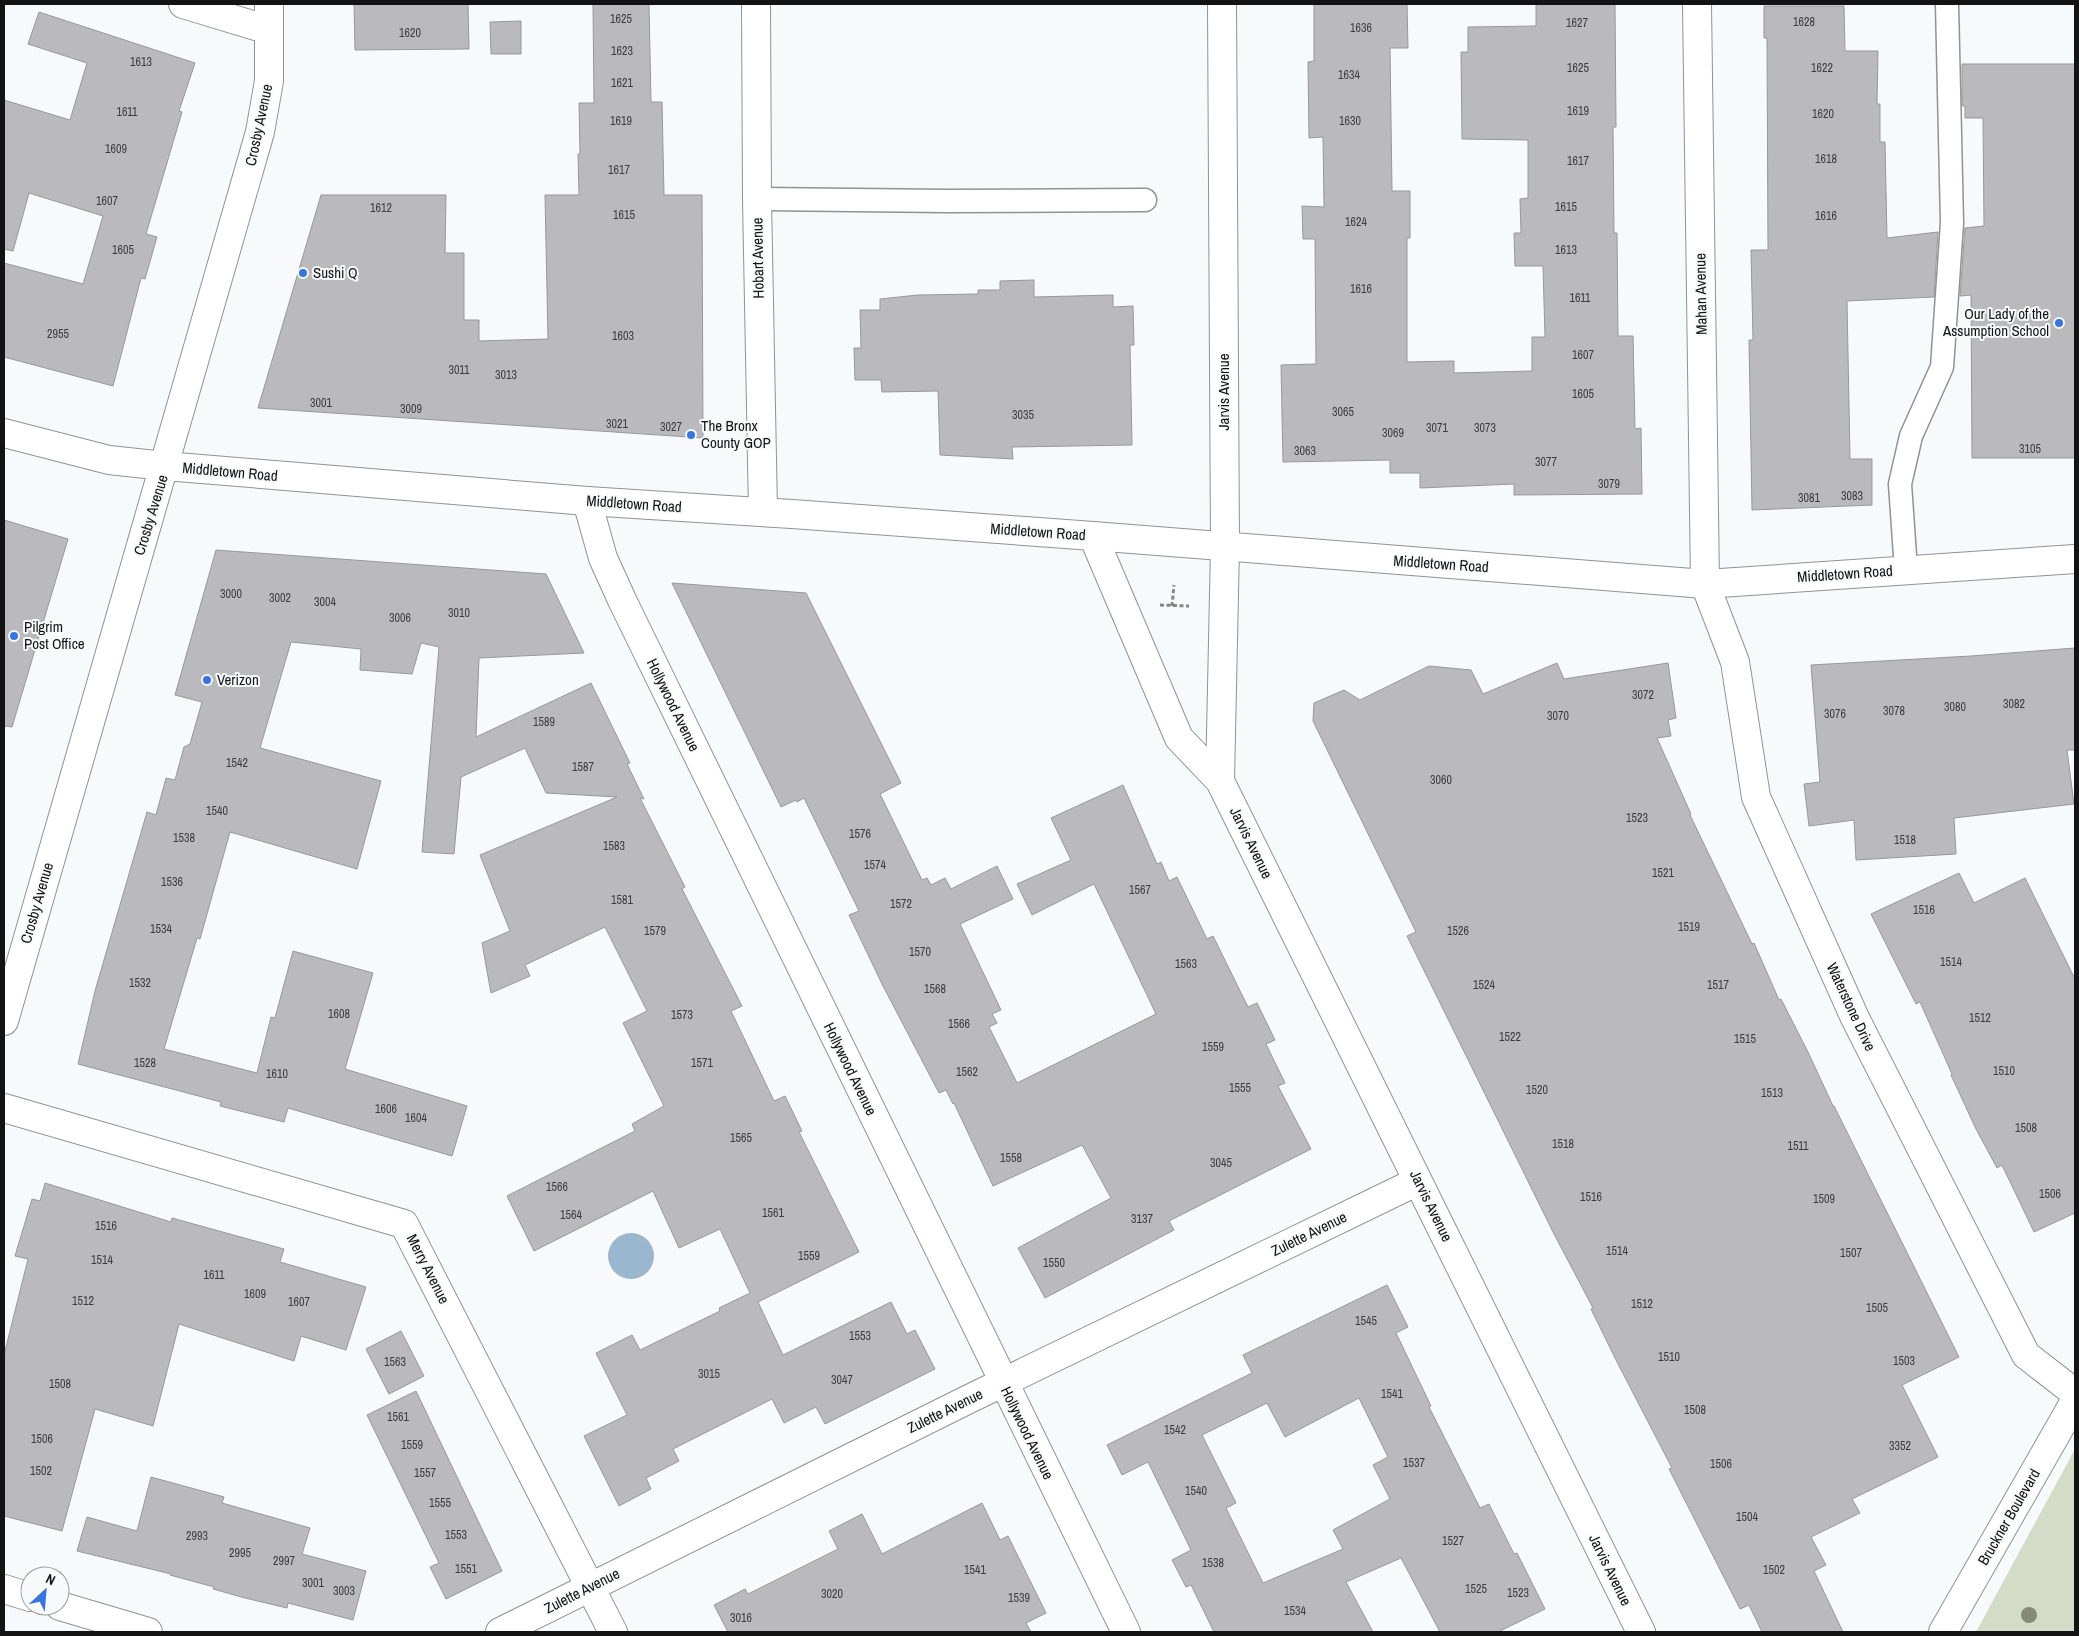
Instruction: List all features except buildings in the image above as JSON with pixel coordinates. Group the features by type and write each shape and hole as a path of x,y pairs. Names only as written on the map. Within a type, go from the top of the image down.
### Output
{"street":[{"path":"184,4 269,17"},
{"name":"Hobart Avenue","path":"756,4 757,199 763,512"},
{"name":"Jarvis Avenue","path":"1220,781 1225,547 1222,4"},
{"name":"Mahan Avenue","path":"1697,4 1705,584"},
{"name":"Crosby Avenue","path":"4,1020 260,132 269,81 269,17"},
{"name":"Middletown Road","path":"4,433 109,460 165,466 587,502 763,512 1093,536 1705,584 2075,559"},
{"name":"Hollywood Avenue","path":"587,502 604,558 622,600 1002,1383 1126,1632"},
{"name":"Jarvis Avenue","path":"1093,536 1179,738 1220,781 1641,1632"},
{"name":"Waterstone Drive","path":"1705,584 1735,662 1756,797 1855,1018 2026,1355 2075,1393"},
{"name":"Merry Avenue","path":"4,1108 404,1224 613,1632"},
{"name":"Zulette Avenue","path":"500,1632 1002,1383 1418,1181"},
{"name":"Bruckner Boulevard","path":"1943,1632 2075,1401"},
{"path":"4,1590 20,1594"},
{"path":"70,1609 148,1632"}],"lane":[{"path":"1906,570 1900,484 1911,436 1942,368 1943,358 1952,223 1947,4"},
{"path":"757,199 946,201 1145,200"}],"path":[{"path":"1172,606 1174,585"},
{"path":"1154,604 1189,606"}],"green space":[{"path":"2075,1449 2075,1632 1976,1632"}],"water":[{"path":"631,1233 644,1237 650,1243 654,1256 650,1269 644,1275 631,1279 618,1275 612,1269 608,1256 612,1243 618,1237"}],"place":[{"name":"Sushi Q","path":"303,273"},
{"name":"Our Lady of the Assumption School","path":"2059,323"},
{"name":"The Bronx County GOP","path":"691,435"},
{"name":"Pilgrim Post Office","path":"14,636"},
{"name":"Verizon","path":"207,680"}]}
